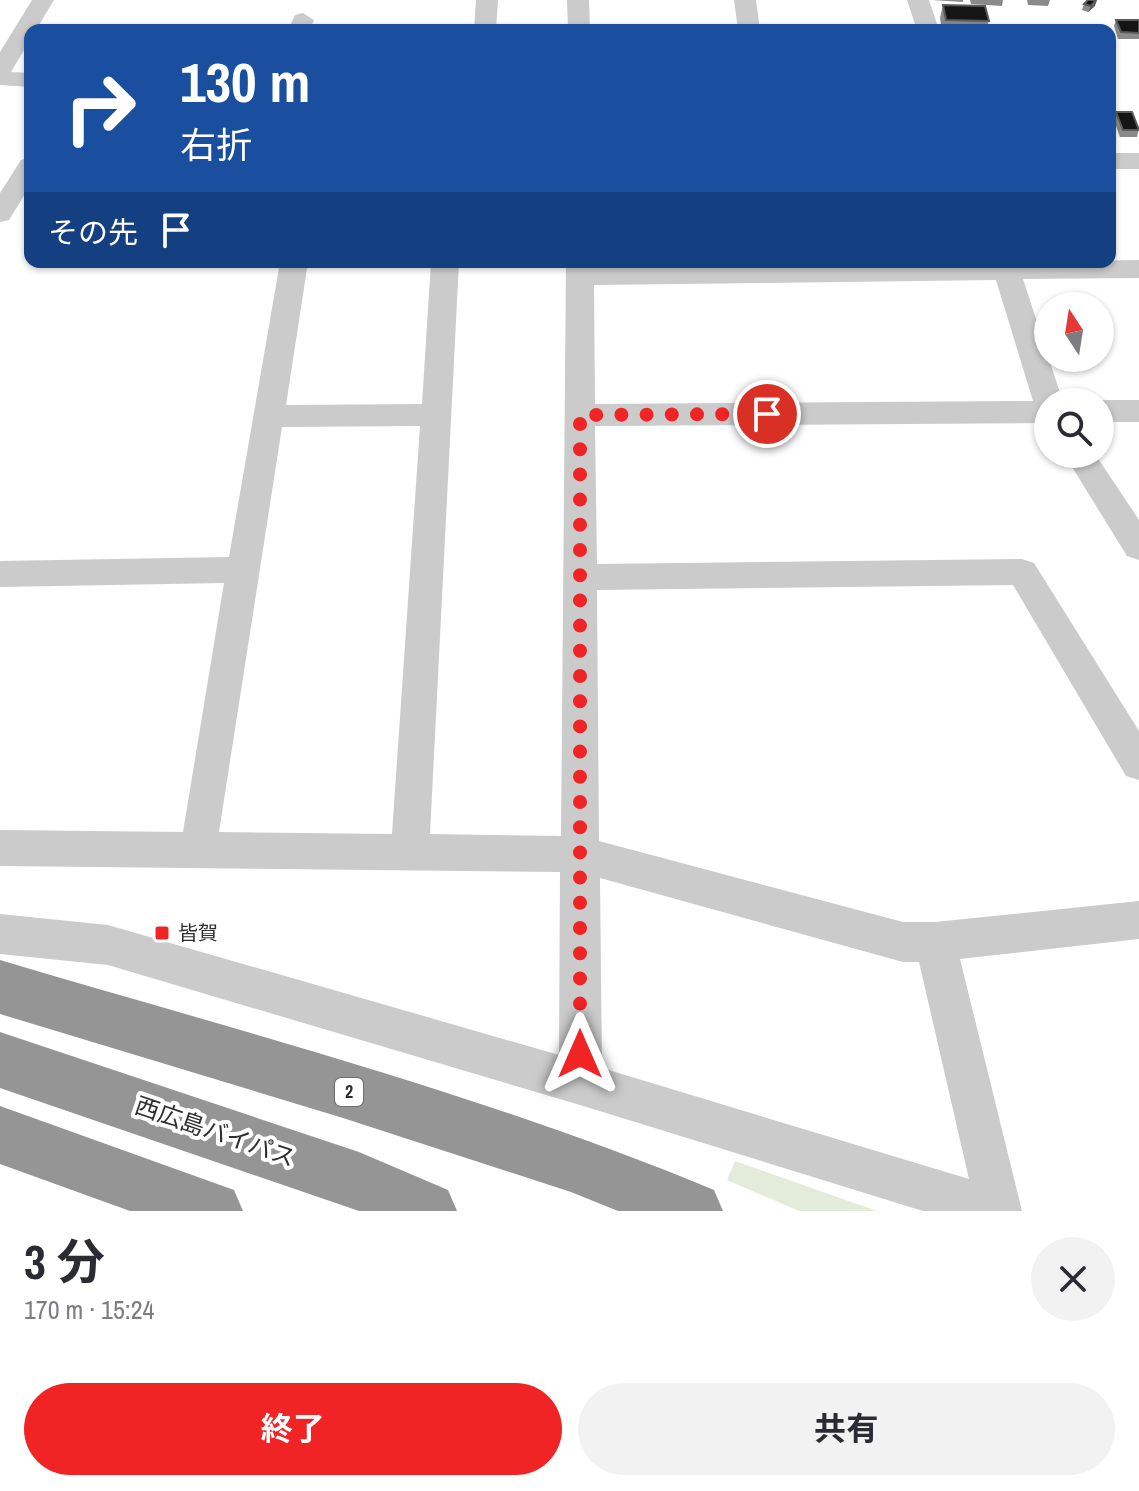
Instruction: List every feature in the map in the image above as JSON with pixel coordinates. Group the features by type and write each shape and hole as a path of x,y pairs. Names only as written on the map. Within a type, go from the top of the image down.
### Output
{"highway":[{"name":"2","path":"0,987 571,1163 693,1211"},
{"name":"西広島バイパス","path":"0,1060 359,1181 427,1211"},
{"path":"0,1135 213,1211"}],"street":[{"path":"28,24 43,0"},
{"path":"485,24 487,0"},
{"path":"578,0 579,24"},
{"path":"745,0 748,24"},
{"path":"918,0 926,24"},
{"path":"0,71 24,31"},
{"path":"0,78 24,80"},
{"path":"0,160 24,162"},
{"path":"1116,161 1139,161"},
{"path":"0,214 24,173"},
{"path":"201,829 241,570 293,268"},
{"path":"410,852 445,268"},
{"path":"580,1083 580,269 722,268"},
{"path":"1007,268 1044,388"},
{"path":"1095,268 1139,269"},
{"path":"1114,411 1139,411"},
{"path":"580,415 1034,412"},
{"path":"267,416 435,415"},
{"path":"1088,468 1139,547"},
{"path":"0,574 241,570"},
{"path":"579,577 1022,572 1139,764"},
{"path":"0,848 580,854 903,942 935,942 1139,920"},
{"path":"0,934 108,945 580,1083 998,1211"},
{"path":"935,942 998,1211"}],"green space":[{"path":"735,1161 877,1211 799,1211 727,1180"}],"building":[{"path":"1088,0 1096,0 1091,6 1084,4"},
{"path":"943,5 985,6 989,21 946,20"},
{"path":"1116,20 1139,20 1139,33 1121,32"},
{"path":"1116,112 1132,112 1139,130 1123,130"}],"place":[{"name":"皆賀","path":"162,933"}],"route":[{"path":"580,1054 580,415 767,414"}]}
